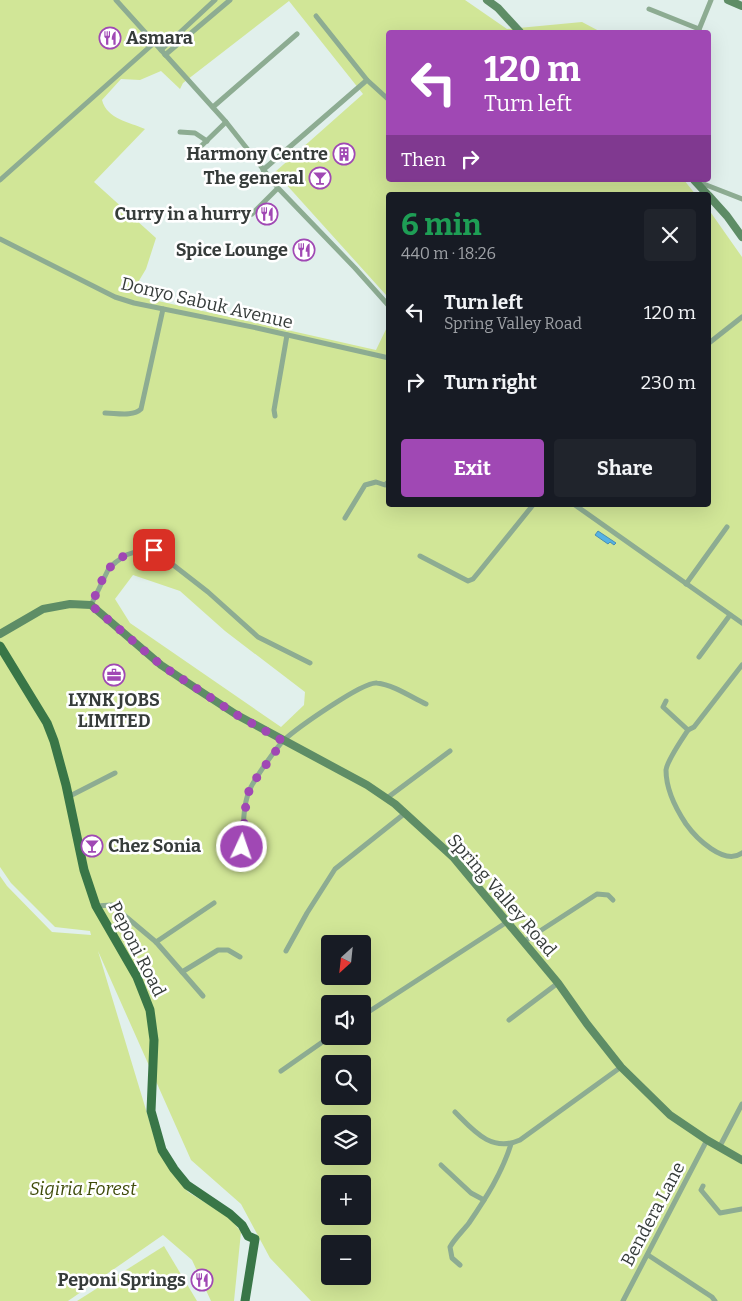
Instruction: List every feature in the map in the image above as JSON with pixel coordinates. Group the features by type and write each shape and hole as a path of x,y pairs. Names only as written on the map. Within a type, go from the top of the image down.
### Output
{"main road":[{"name":"Peponi Road","path":"0,646 47,723 54,741 84,870 96,906 137,977 150,1010 154,1040 151,1111 162,1150 187,1185 230,1214 242,1224 248,1236 255,1239 245,1301"}],"street":[{"path":"116,0 226,122 278,188 386,303"},
{"path":"161,50 215,0"},
{"path":"165,55 230,0"},
{"path":"487,0 498,8 518,30"},
{"path":"698,30 711,0"},
{"path":"728,0 742,6"},
{"path":"649,8 696,30"},
{"path":"316,16 367,80 386,97"},
{"path":"213,107 297,34"},
{"path":"0,180 154,43"},
{"path":"263,170 367,80"},
{"path":"193,154 226,122"},
{"path":"180,132 195,133 207,141"},
{"path":"696,182 705,192"},
{"path":"699,182 742,199"},
{"path":"252,214 278,188"},
{"path":"711,199 727,216 742,237"},
{"name":"Donyo Sabuk Avenue","path":"0,239 114,297 386,357"},
{"path":"106,413 132,414 138,413 141,409 163,309"},
{"path":"711,341 742,317"},
{"path":"275,416 274,410 287,335"},
{"path":"345,518 365,485 376,482 384,485 386,483"},
{"path":"420,556 468,581 471,580 531,507"},
{"path":"578,507 742,623"},
{"path":"686,584 727,527"},
{"path":"0,634 43,610 70,604 91,605 109,568 126,555 141,550 154,550 208,592 258,637 310,663"},
{"name":"Spring Valley Road","path":"91,605 161,665 237,715 367,785 387,798 453,857 558,983 587,1024 622,1067 670,1115 707,1140 742,1160"},
{"path":"700,657 730,615"},
{"path":"742,666 701,720 688,730 666,767 668,788 687,825 714,852 732,856 739,856 742,853"},
{"path":"242,847 246,803 250,787 283,741 329,707 364,687 376,683 426,704"},
{"path":"666,701 662,707 688,730"},
{"path":"387,798 450,752"},
{"path":"68,797 115,773"},
{"path":"286,951 307,913 336,869 404,814"},
{"path":"523,942 597,894 608,895 613,900"},
{"path":"156,942 214,903"},
{"path":"96,906 112,905 156,942 203,996"},
{"path":"371,1010 507,922"},
{"path":"182,972 218,950 228,950 240,957"},
{"path":"509,1020 558,983"},
{"path":"281,1071 321,1042"},
{"path":"455,1112 478,1135 494,1142 511,1144 520,1140 622,1067"},
{"path":"720,1146 742,1104"},
{"name":"Bendera Lane","path":"626,1300 707,1140"},
{"path":"460,1265 452,1258 450,1247 492,1188 505,1163 511,1144"},
{"path":"441,1165 471,1193 484,1200"},
{"path":"703,1186 701,1190 720,1214 742,1209"},
{"path":"648,1254 712,1297 715,1301"}],"green space":[{"name":"Sigiria Forest","path":"0,0 465,0 507,29 582,22 597,30 386,30 386,182 686,182 694,192 386,192 386,295 275,172 363,94 289,1 183,83 180,89 161,71 140,80 121,79 102,100 109,112 114,116 145,129 94,182 156,238 146,269 134,289 136,296 376,350 386,329 386,507 711,507 711,213 742,257 742,1301 311,1301 270,1258 241,1204 191,1160 98,951 159,1153 188,1192 229,1217 241,1232 234,1301 211,1301 192,1260 163,1235 68,1301 0,1301 0,876 7,886 52,932 91,935 90,931 55,927 11,883 0,867","holes":["133,575 180,591 225,631 305,692 304,705 281,727 130,623 115,599"]},
{"path":"164,1246 197,1301 77,1301"}],"water":[{"path":"598,531 616,543 614,545 610,542 608,544 595,535"}],"place":[{"name":"Asmara","path":"110,38"},
{"name":"Harmony Centre","path":"344,154"},
{"name":"The general","path":"320,178"},
{"name":"Curry in a hurry","path":"267,214"},
{"name":"Spice Lounge","path":"304,250"},
{"name":"LYNK JOBS LIMITED","path":"114,675"},
{"name":"Chez Sonia","path":"92,846"},
{"name":"Peponi Springs","path":"202,1280"}],"route":[{"path":"154,550 141,550 126,555 109,568 91,605 161,665 237,715 283,741 250,787 246,803 242,847"}]}
